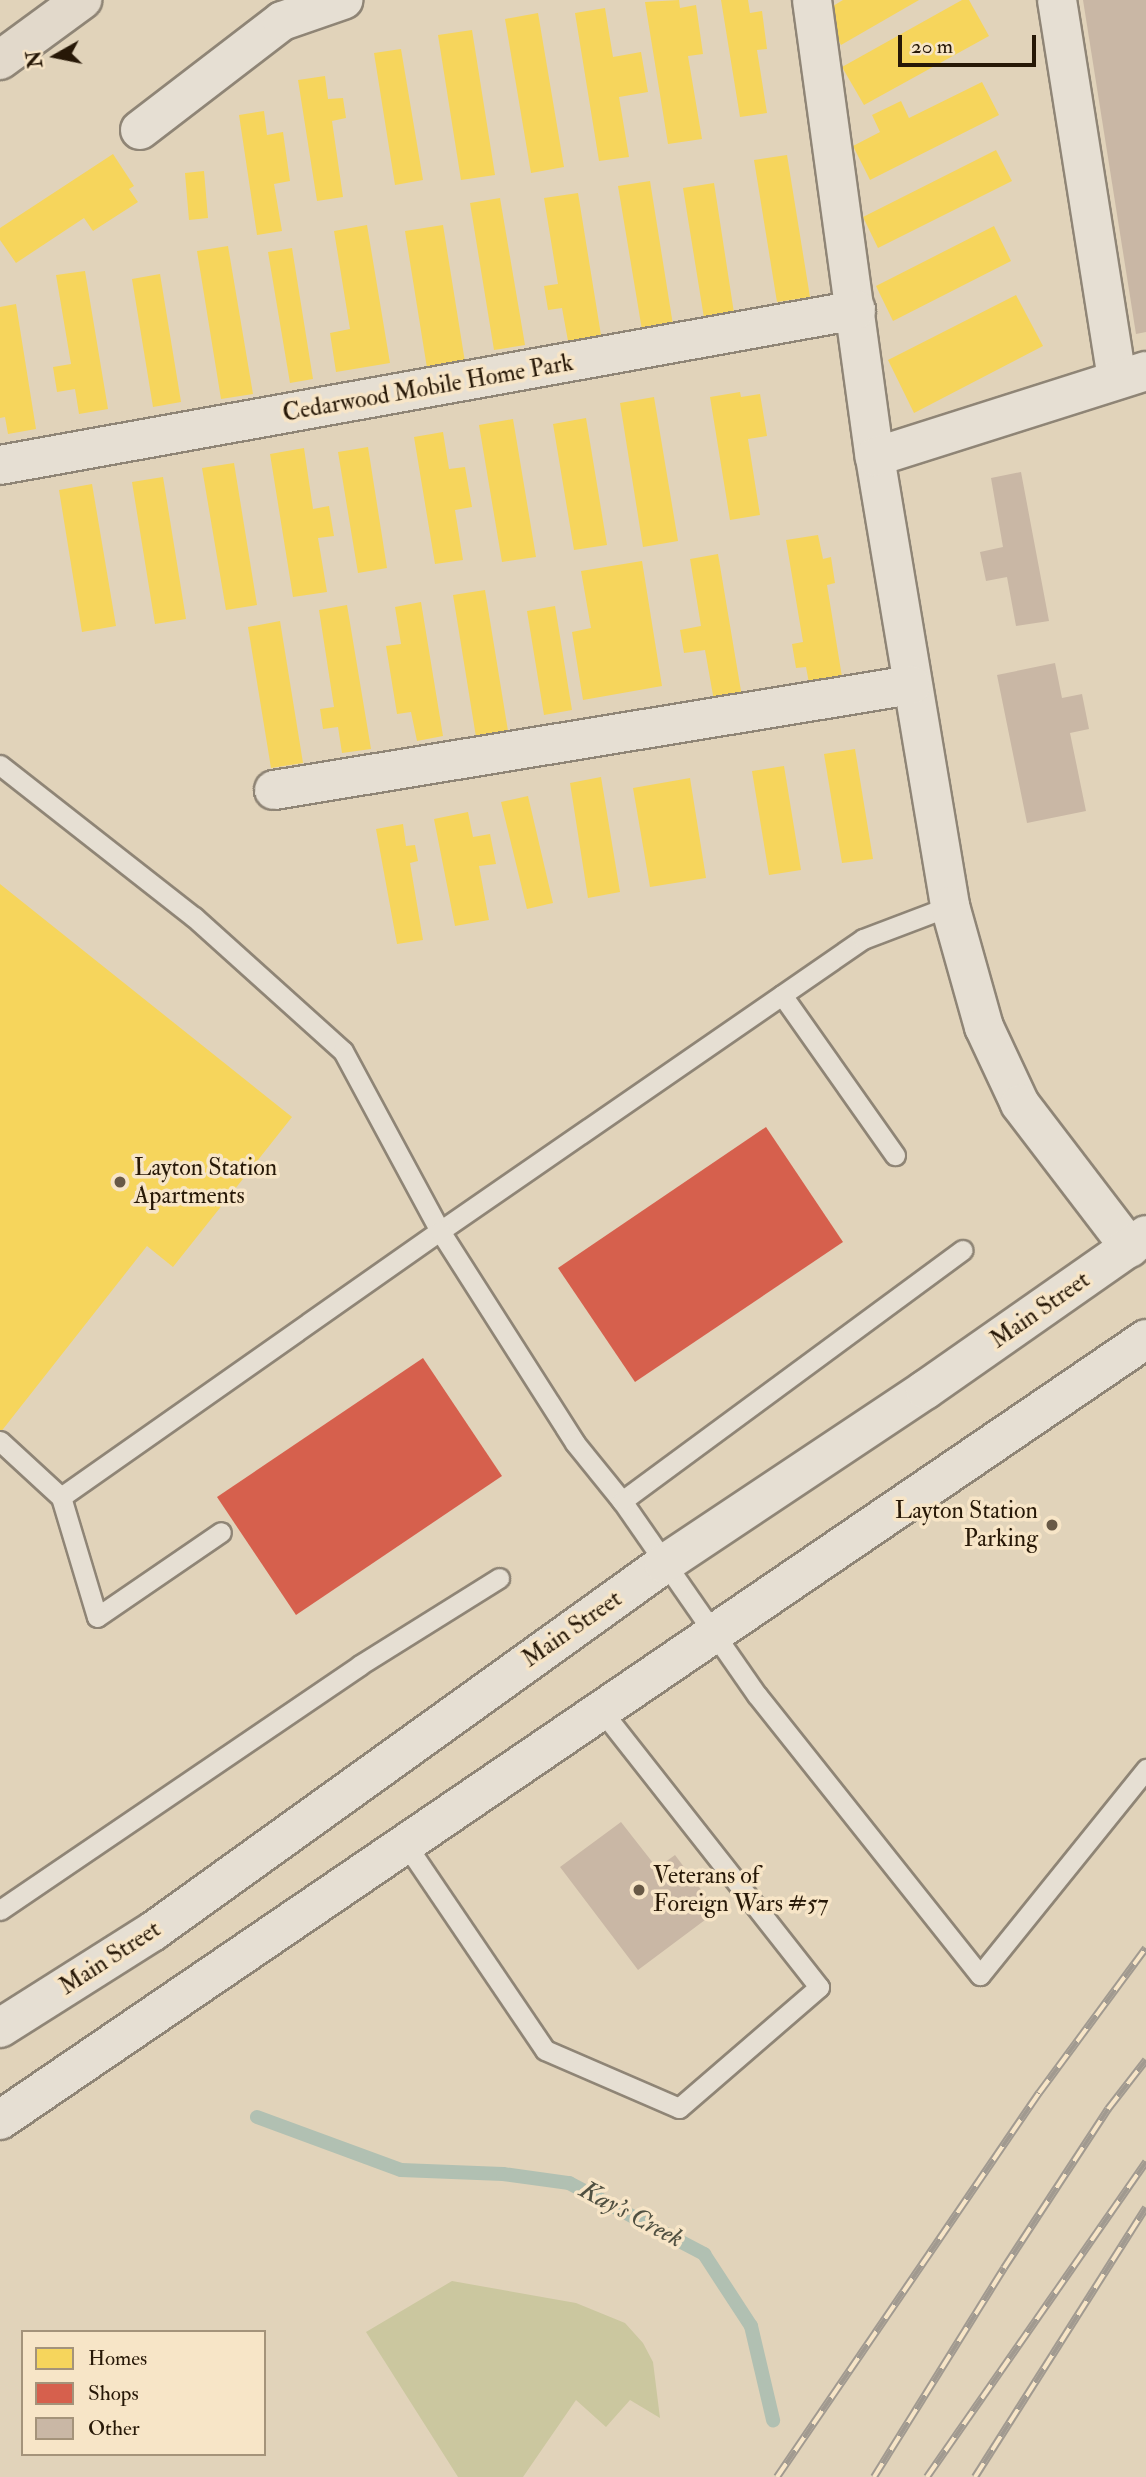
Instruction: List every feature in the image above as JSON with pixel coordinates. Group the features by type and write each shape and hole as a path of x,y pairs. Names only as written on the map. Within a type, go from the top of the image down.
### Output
{"highway":[{"path":"0,60 82,0"}],"street":[{"path":"139,131 282,20 343,0"},
{"path":"812,0 875,457 950,906 984,1027 1020,1104 1138,1241"},
{"path":"875,457 1131,375 1057,0"},
{"name":"Cedarwood Mobile Home Park","path":"0,465 856,310"},
{"path":"274,790 911,685"},
{"name":"Main Street","path":"0,2028 152,1932 664,1564 1138,1241"},
{"path":"0,2120 603,1713 1146,1339"}],"lane":[{"path":"0,765 194,917 343,1051 440,1231 575,1443 622,1501 715,1636 820,1777 980,1975 1146,1769"},
{"path":"61,1497 863,939 950,906"},
{"path":"782,995 895,1155"},
{"path":"622,1501 963,1250"},
{"path":"0,1441 61,1497 97,1616 221,1532"},
{"path":"2,1905 360,1665 499,1578"},
{"path":"407,1846 545,2050 679,2108 820,1987 603,1713"}],"shaded area":[{"path":"452,2281 576,2303 625,2323 643,2343 653,2362 660,2418 630,2400 606,2427 576,2400 523,2477 458,2477 366,2332"}],"building: Homes":[{"path":"679,0 680,8 696,5 703,54 688,56 702,139 668,144 645,2"},
{"path":"721,0 748,0 750,13 762,11 767,49 757,50 767,113 740,117"},
{"path":"843,0 919,0 841,45 823,12"},
{"path":"962,0 969,0 989,36 864,105 842,67"},
{"path":"605,8 613,57 641,52 648,92 619,97 629,157 599,161 575,13"},
{"path":"538,13 564,167 531,173 505,19"},
{"path":"472,30 495,175 461,180 438,35"},
{"path":"401,49 423,180 395,185 374,53"},
{"path":"325,76 328,99 343,98 346,118 332,121 343,197 317,201 298,80"},
{"path":"982,82 999,115 870,180 853,146 880,132 872,115 901,101 909,118"},
{"path":"264,111 267,135 283,132 290,181 274,184 282,231 257,235 239,115"},
{"path":"996,150 1012,181 878,248 863,217"},
{"path":"113,154 134,186 129,189 138,202 93,231 84,218 16,263 0,240 0,228"},
{"path":"787,155 810,297 777,302 754,160"},
{"path":"204,171 208,218 189,220 185,173"},
{"path":"650,181 673,325 642,330 618,186"},
{"path":"714,183 734,313 704,318 683,188"},
{"path":"578,193 601,335 568,341 562,308 548,310 544,286 558,284 544,198"},
{"path":"500,198 525,345 494,350 470,203"},
{"path":"367,225 390,363 336,372 330,333 350,329 334,231"},
{"path":"443,225 465,362 427,368 405,231"},
{"path":"994,226 1011,261 893,321 876,286"},
{"path":"228,246 253,394 221,399 197,251"},
{"path":"292,248 313,379 290,383 268,252"},
{"path":"85,271 108,409 79,414 75,389 57,392 53,367 71,364 56,275"},
{"path":"160,274 181,402 153,407 132,279"},
{"path":"1016,295 1043,346 914,413 888,360"},
{"path":"16,304 36,429 8,434 5,417 0,418 0,307"},
{"path":"740,392 741,397 760,394 767,436 748,439 760,515 730,520 710,397"},
{"path":"654,397 678,541 643,547 620,403"},
{"path":"586,418 607,545 574,550 553,424"},
{"path":"513,419 536,557 502,562 479,425"},
{"path":"443,432 449,469 465,467 472,507 455,510 463,560 435,564 414,437"},
{"path":"368,447 387,568 358,573 338,452"},
{"path":"304,448 313,509 329,506 334,536 318,538 327,592 293,597 270,454"},
{"path":"234,463 257,605 226,610 202,468"},
{"path":"163,477 186,619 155,624 132,482"},
{"path":"92,484 116,626 82,632 59,490"},
{"path":"818,535 823,559 831,557 835,583 827,585 842,677 809,683 806,667 796,668 792,644 803,642 786,540"},
{"path":"718,554 742,697 714,701 705,650 684,653 680,630 701,626 690,559"},
{"path":"642,561 662,686 583,700 572,632 591,628 581,571"},
{"path":"485,590 508,731 476,737 453,595"},
{"path":"421,602 443,736 417,741 411,712 397,714 386,646 401,644 395,607"},
{"path":"347,605 371,749 342,753 338,727 323,729 320,709 334,707 319,610"},
{"path":"555,606 572,710 544,715 527,611"},
{"path":"280,621 303,763 271,768 248,627"},
{"path":"855,749 873,859 842,863 824,754"},
{"path":"784,766 801,870 769,875 752,771"},
{"path":"601,777 620,892 588,898 570,783"},
{"path":"690,778 706,878 650,887 633,788"},
{"path":"528,796 553,903 527,909 501,802"},
{"path":"468,812 473,837 490,834 496,864 479,866 489,920 455,926 434,819"},
{"path":"403,824 406,846 415,845 418,861 410,863 423,940 397,944 376,829"},
{"name":"Layton Station Apartments","path":"0,884 292,1117 173,1267 147,1246 0,1433"}],"building: Shops":[{"path":"766,1127 843,1242 635,1382 558,1268"},
{"path":"423,1358 502,1476 296,1615 217,1497"}],"building: Other":[{"path":"1083,0 1146,0 1146,332 1136,334"},
{"path":"1021,472 1049,621 1016,626 1007,577 986,581 980,552 1003,547 991,478"},
{"path":"1055,663 1062,698 1082,694 1089,729 1070,733 1086,811 1027,823 997,675"},
{"name":"Veterans of Foreign Wars #57","path":"621,1822 657,1868 675,1855 717,1911 638,1970 560,1867"}],"waterway":[{"name":"Kay's Creek","path":"257,2117 401,2170 503,2174 569,2183 704,2254 751,2326 773,2420"}],"railway":[{"path":"777,2477 1039,2093 1146,1948"},
{"path":"874,2477 1004,2268 1108,2109 1146,2060"},
{"path":"927,2477 1146,2162"},
{"path":"975,2477 1146,2208"}],"place":[{"name":"Layton Station Apartments","path":"120,1182"},
{"name":"Layton Station Parking","path":"1052,1525"},
{"name":"Veterans of Foreign Wars #57","path":"639,1890"}]}
